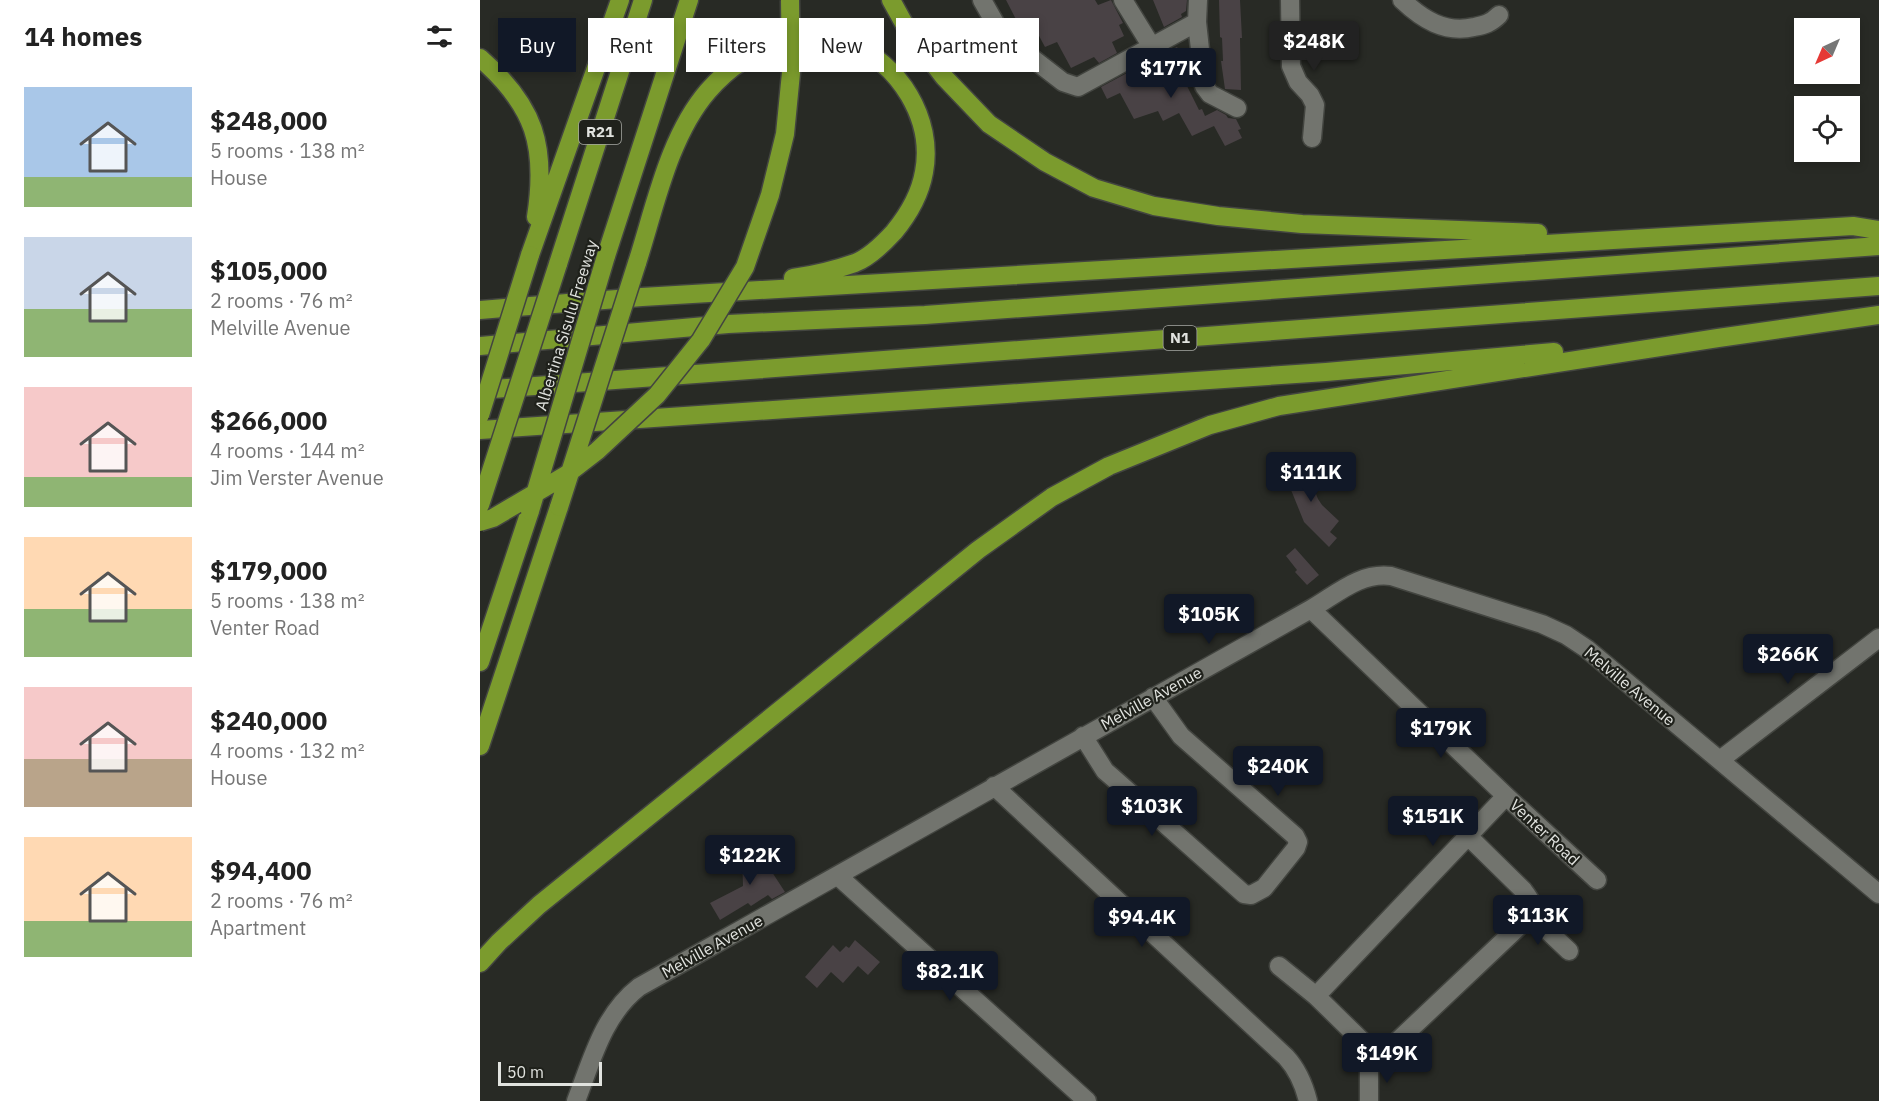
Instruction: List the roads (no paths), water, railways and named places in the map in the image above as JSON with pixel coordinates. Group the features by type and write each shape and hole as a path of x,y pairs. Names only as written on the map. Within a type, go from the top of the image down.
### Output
{"highway":[{"path":"480,415 530,252 620,0"},
{"name":"Albertina Sisulu Freeway","path":"480,505 643,0"},
{"name":"Albertina Sisulu Freeway","path":"480,662 530,511 606,256 689,0"},
{"path":"480,522 492,518 566,476 657,395 701,340 745,267 770,195 785,134 791,73 790,0"},
{"path":"891,0 907,29 944,77 989,123 1045,162 1094,188 1154,206 1218,216 1290,223 1641,237"},
{"path":"480,746 672,153 688,120 707,92 747,56 796,39 825,38 850,44 891,70 906,89 918,114 924,139 924,171 917,196 905,219 883,244 856,262 814,275 642,297"},
{"path":"480,58 515,93 530,118 538,142 540,167 537,211 530,252"},
{"path":"480,309 642,297 1641,237 1852,226 1879,230"},
{"path":"480,346 728,324 936,314 1879,246"},
{"name":"N1","path":"480,390 1879,286"},
{"path":"480,963 539,905 978,549 1052,497 1109,466 1210,425 1279,406 1879,315"},
{"path":"480,430 1314,373 1718,338"}],"street":[{"path":"982,0 1005,37 1068,85 1078,87 1197,22"},
{"path":"1122,0 1152,47"},
{"path":"1198,0 1197,22 1204,86 1210,94 1237,108"},
{"path":"1290,0 1291,66 1298,82 1310,95 1315,105 1312,138"},
{"path":"1402,0 1430,22 1452,30 1468,29 1491,23 1499,15"},
{"name":"Melville Avenue","path":"576,1101 602,1034 618,1005 631,993 1311,609 1363,577 1377,574 1391,576 1542,624 1566,635 1587,649 1879,894"},
{"name":"Venter Road","path":"1311,609 1597,880"},
{"path":"1720,760 1876,644"},
{"path":"1083,736 1106,771 1120,785 1244,894 1259,892 1296,848 1298,842 1181,736 1153,697"},
{"path":"994,786 1286,1057 1294,1066 1306,1091 1308,1101"},
{"path":"1316,996 1506,796"},
{"path":"1369,1068 1531,915 1533,908 1523,890 1468,836"},
{"path":"838,876 1087,1101"},
{"path":"1531,915 1569,951"},
{"path":"1279,966 1316,996 1364,1043 1369,1068 1369,1101"}]}
